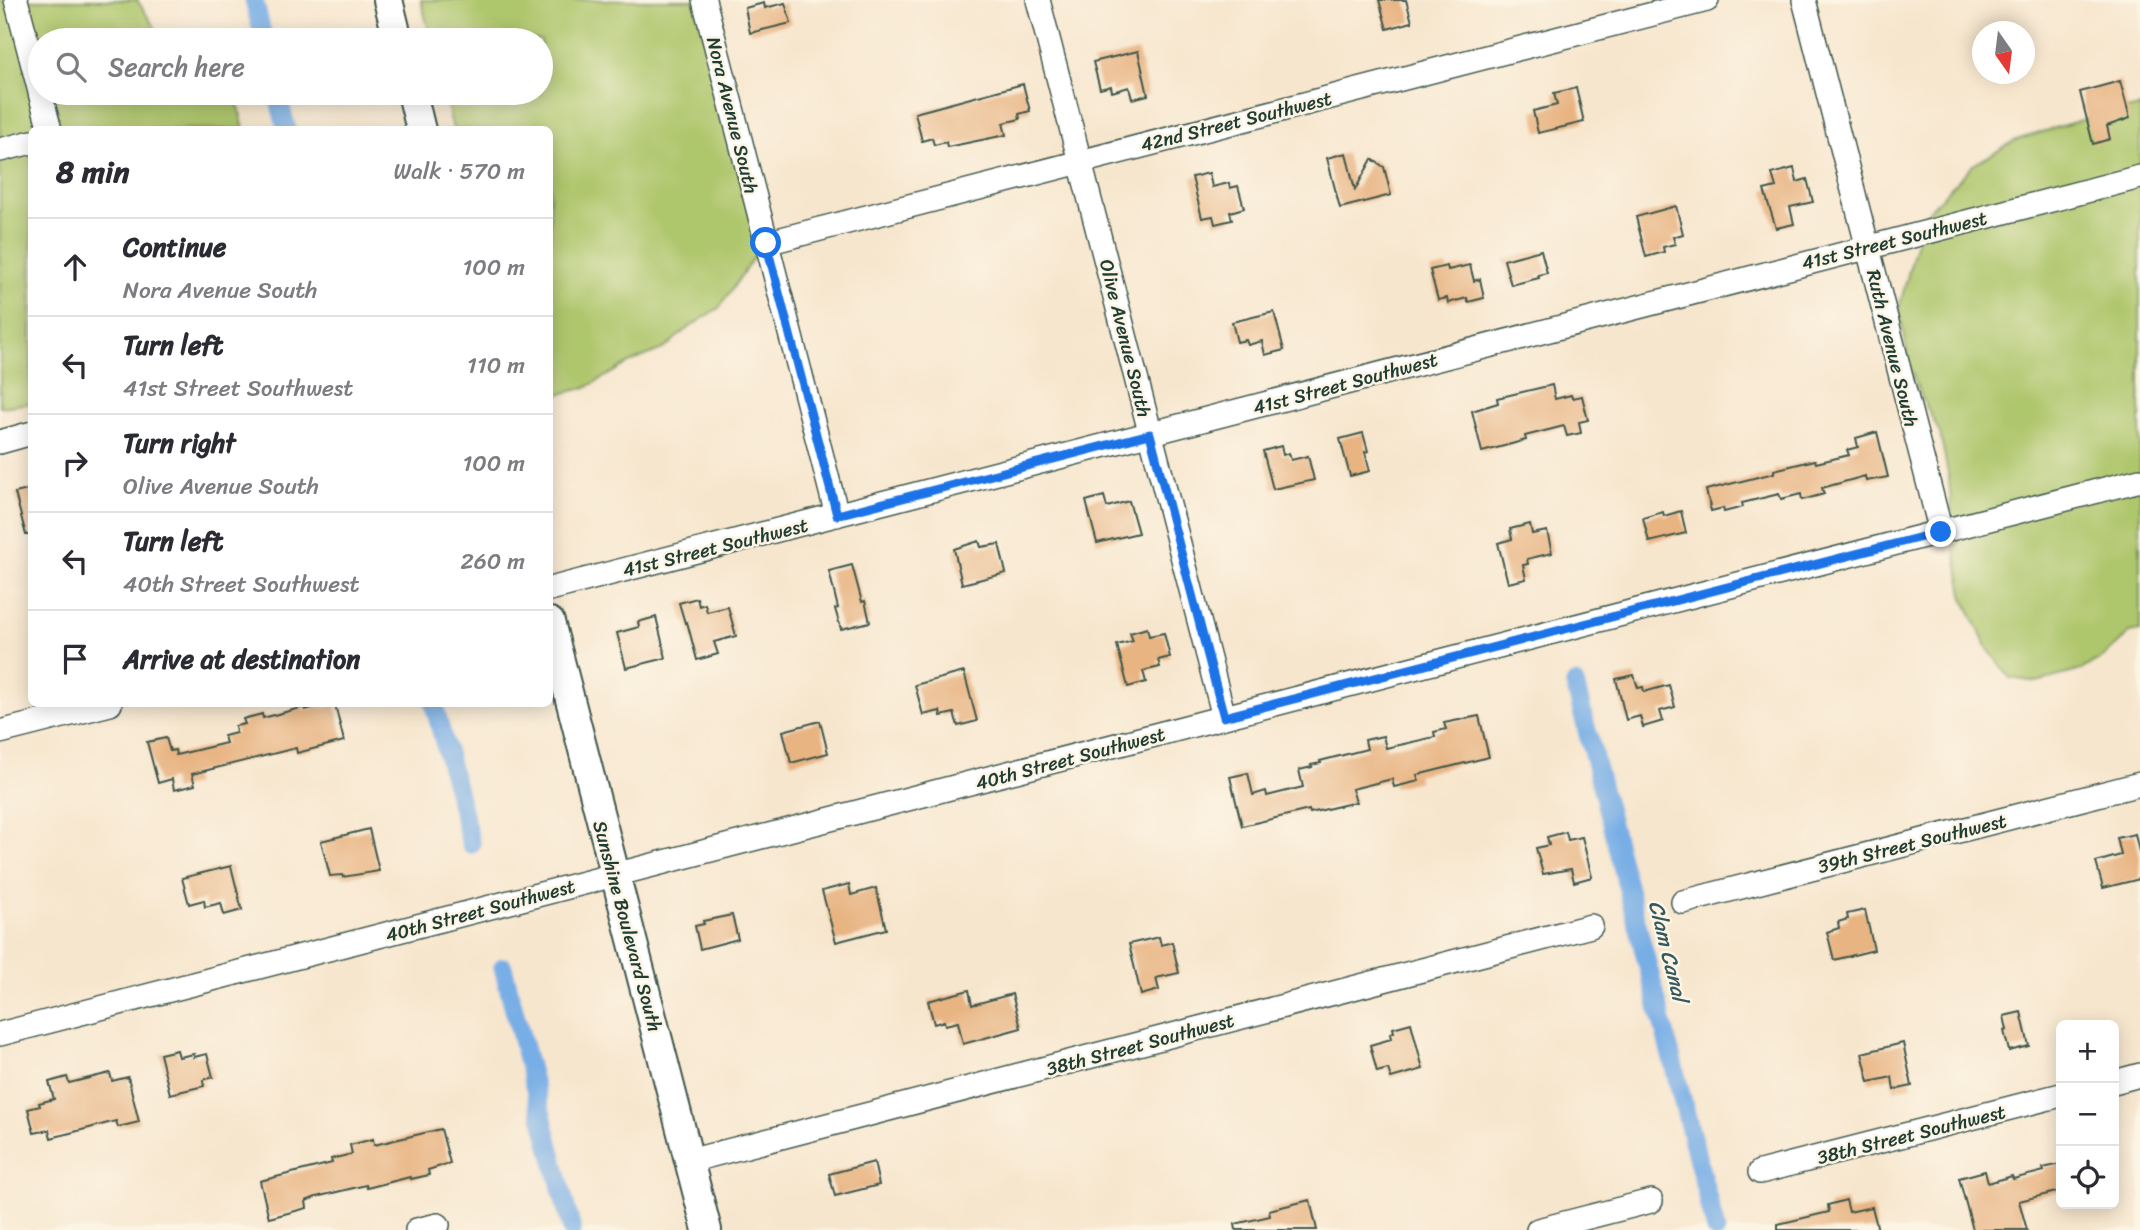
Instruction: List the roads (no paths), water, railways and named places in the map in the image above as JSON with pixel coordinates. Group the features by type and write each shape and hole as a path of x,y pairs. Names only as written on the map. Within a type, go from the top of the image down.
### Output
{"street":[{"path":"16,0 28,46"},
{"path":"388,0 395,28"},
{"name":"Nora Avenue South","path":"704,0 837,515"},
{"name":"Olive Avenue South","path":"1038,0 1224,717"},
{"name":"42nd Street Southwest","path":"766,243 1707,0"},
{"name":"Ruth Avenue South","path":"1804,0 1941,532"},
{"path":"43,105 49,126"},
{"path":"415,105 420,126"},
{"path":"0,150 28,143"},
{"name":"41st Street Southwest","path":"553,588 2140,177"},
{"path":"0,442 28,434"},
{"name":"40th Street Southwest","path":"0,1034 2140,480"},
{"name":"Sunshine Boulevard South","path":"553,634 707,1230"},
{"path":"0,732 98,707"},
{"name":"39th Street Southwest","path":"1683,902 2140,784"},
{"name":"38th Street Southwest","path":"689,1161 1591,926"},
{"path":"2119,1081 2140,1075"},
{"name":"38th Street Southwest","path":"1760,1172 2056,1096"},
{"path":"1538,1230 1651,1201"}],"waterway":[{"path":"254,0 261,28"},
{"path":"280,105 286,126"},
{"name":"Clam Canal","path":"1575,684 1716,1230"},
{"path":"435,707 471,844"},
{"path":"503,967 572,1230"}]}
